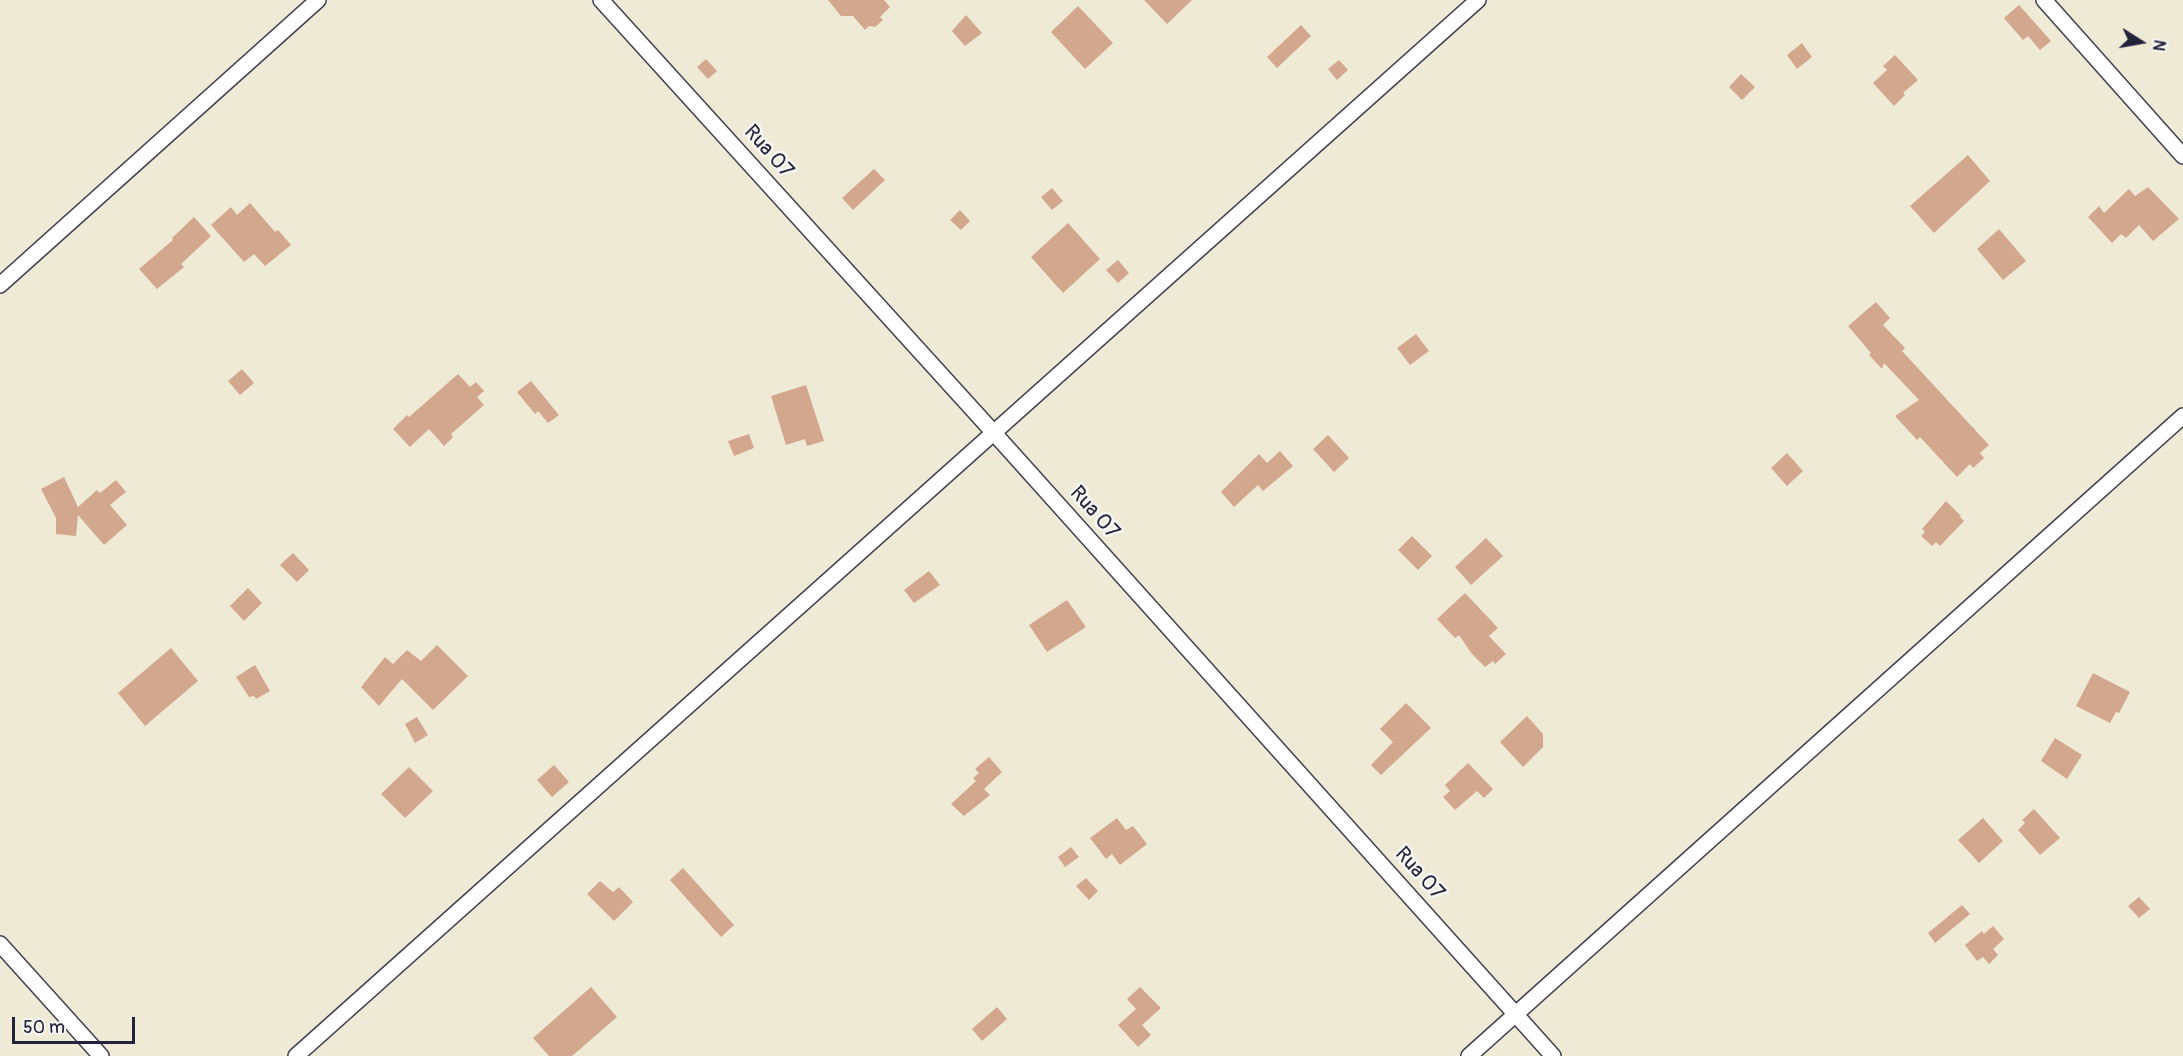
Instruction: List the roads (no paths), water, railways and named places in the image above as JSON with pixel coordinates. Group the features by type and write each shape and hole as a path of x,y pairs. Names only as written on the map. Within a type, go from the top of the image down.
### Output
{"street":[{"path":"0,285 318,0"},
{"name":"Rua 07","path":"601,0 994,433 1553,1056"},
{"path":"296,1056 1478,0"},
{"path":"2044,0 2183,156"},
{"path":"1469,1056 2183,416"},
{"path":"0,944 101,1056"}]}
